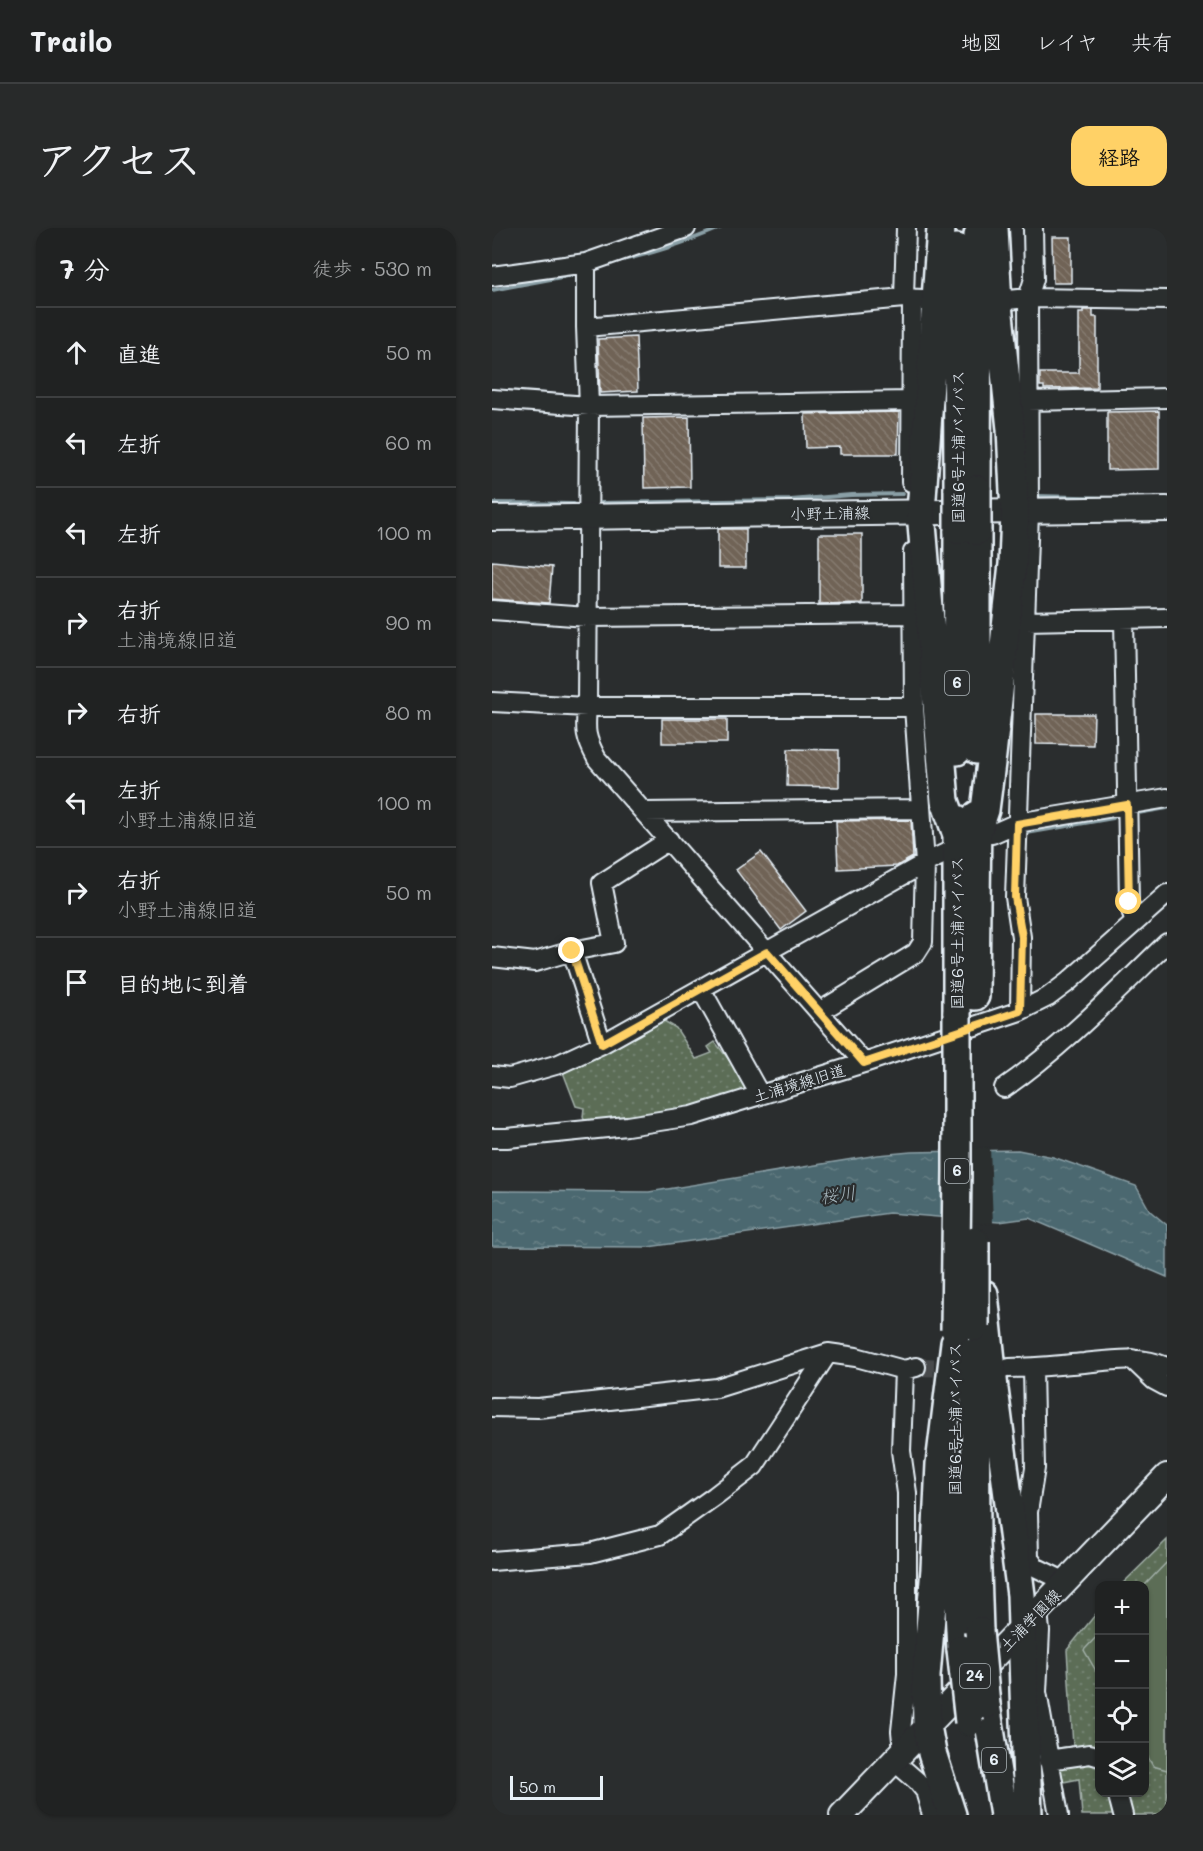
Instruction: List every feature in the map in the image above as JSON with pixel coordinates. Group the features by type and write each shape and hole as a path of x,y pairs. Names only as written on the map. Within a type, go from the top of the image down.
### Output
{"highway":[{"path":"941,228 916,512 945,801 968,838 985,810 1013,564 1022,512 998,305 994,228"},
{"name":"国道6号土浦バイパス","path":"956,228 968,531 966,1013 957,1170 968,1332"},
{"name":"国道6号土浦バイパス","path":"967,489 978,228"},
{"name":"国道6号土浦バイパス","path":"966,1013 975,1266 968,1332 956,1550 970,1640 986,1815"},
{"path":"968,1332 1019,1575 1031,1619 1028,1815"},
{"path":"952,1815 932,1753 927,1726 926,1676 935,1569 940,1464 968,1332"},
{"name":"国道6号土浦バイパス","path":"978,1714 1004,1815"}],"main road":[{"name":"小野土浦線","path":"492,518 1167,509"},
{"name":"土浦学園線","path":"842,1815 1167,1476"}],"street":[{"path":"492,276 586,263 686,228"},
{"path":"819,1012 916,952 922,942 925,863 914,707 913,614 916,512 906,228"},
{"path":"1020,1011 1022,937 1015,897 1026,621 1022,512 1028,401 1028,298 1034,279 1033,228"},
{"path":"586,263 589,406 585,730 588,743 597,759 864,1063"},
{"path":"586,327 908,298 933,299"},
{"path":"1008,300 1028,298 1167,300"},
{"path":"1028,401 1167,398"},
{"path":"492,399 589,406 912,401"},
{"path":"492,610 587,618 913,614"},
{"path":"1026,621 1167,618"},
{"path":"1124,619 1129,902 1134,921"},
{"path":"492,702 587,706 914,707"},
{"path":"492,1076 510,1078 549,1067 602,1044 968,838 1017,824 1167,798"},
{"path":"644,812 921,809"},
{"path":"492,957 535,962 572,951 614,943 602,883 669,840"},
{"name":"土浦境線旧道","path":"492,1138 627,1126 692,1116 864,1063 1020,1011 1048,997 1068,982 1167,894"},
{"path":"1004,1088 1046,1056 1167,944"},
{"path":"572,951 602,1044"},
{"path":"701,989 760,1095"},
{"path":"492,1561 590,1553 660,1535 754,1466 828,1353"},
{"path":"492,1407 538,1408 717,1388 828,1353 910,1369 902,1451 908,1493 907,1674 898,1756 925,1791 932,1815"},
{"path":"1132,1359 1154,1380 1167,1387"},
{"path":"1009,1368 1132,1359 1158,1363 1167,1367"},
{"path":"1033,1368 1035,1468 1028,1512 1029,1558 1035,1567 1066,1582"},
{"path":"1031,1619 1040,1631 1037,1692 1059,1815"},
{"path":"1048,1760 1090,1754 1095,1756"},
{"path":"1119,1797 1123,1815"}],"green space":[{"path":"664,1021 676,1028 696,1059 712,1053 708,1047 715,1042 756,1094 691,1112 586,1125 583,1117 584,1108 576,1106 561,1067"},
{"path":"1167,1540 1167,1815 1082,1815 1079,1779 1058,1783 1053,1749 1073,1746 1067,1650 1095,1615 1095,1797 1149,1797 1149,1581 1125,1581"},
{"path":"1167,1562 1167,1770 1153,1766 1149,1759 1149,1581"},
{"path":"1095,1638 1095,1669 1084,1650"}],"water":[{"name":"桜川","path":"1018,1150 1053,1157 1136,1186 1150,1211 1167,1225 1167,1277 1029,1218 999,1222 889,1213 648,1247 492,1246 492,1191 649,1192 878,1155 911,1152"}],"pier":[{"path":"990,1147 993,1224 944,1220 945,1148"}],"building":[{"path":"1052,237 1071,237 1071,283 1053,283"},
{"path":"1083,310 1093,310 1093,317 1097,317 1097,388 1044,389 1044,386 1040,386 1040,373 1079,373 1079,313 1083,313"},
{"path":"636,337 638,391 600,393 598,339"},
{"path":"1159,411 1159,469 1107,470 1107,412"},
{"path":"899,412 898,454 840,454 840,447 806,448 805,414"},
{"path":"689,417 690,487 644,488 643,418"},
{"path":"718,529 746,529 746,568 718,568"},
{"path":"819,534 862,534 862,603 819,604"},
{"path":"492,561 552,567 549,603 492,599"},
{"path":"1036,714 1094,714 1093,745 1036,744"},
{"path":"662,719 727,719 727,743 662,743"},
{"path":"788,749 839,750 839,787 787,786"},
{"path":"911,820 913,857 897,866 838,869 836,821"},
{"path":"761,852 806,911 781,930 736,870"}],"waterway":[{"path":"617,261 669,247 720,228"},
{"path":"492,290 572,275"},
{"path":"600,503 791,500 903,494"},
{"path":"1037,496 1114,498"},
{"path":"492,503 574,504"},
{"path":"1132,814 1167,808"},
{"path":"1021,834 1113,818"}],"tunnel":[{"path":"916,1367 962,1368"}],"route":[{"path":"572,951 602,1044 767,952 864,1063 1020,1011 1022,937 1015,897 1017,824 1127,805 1129,902"}]}
